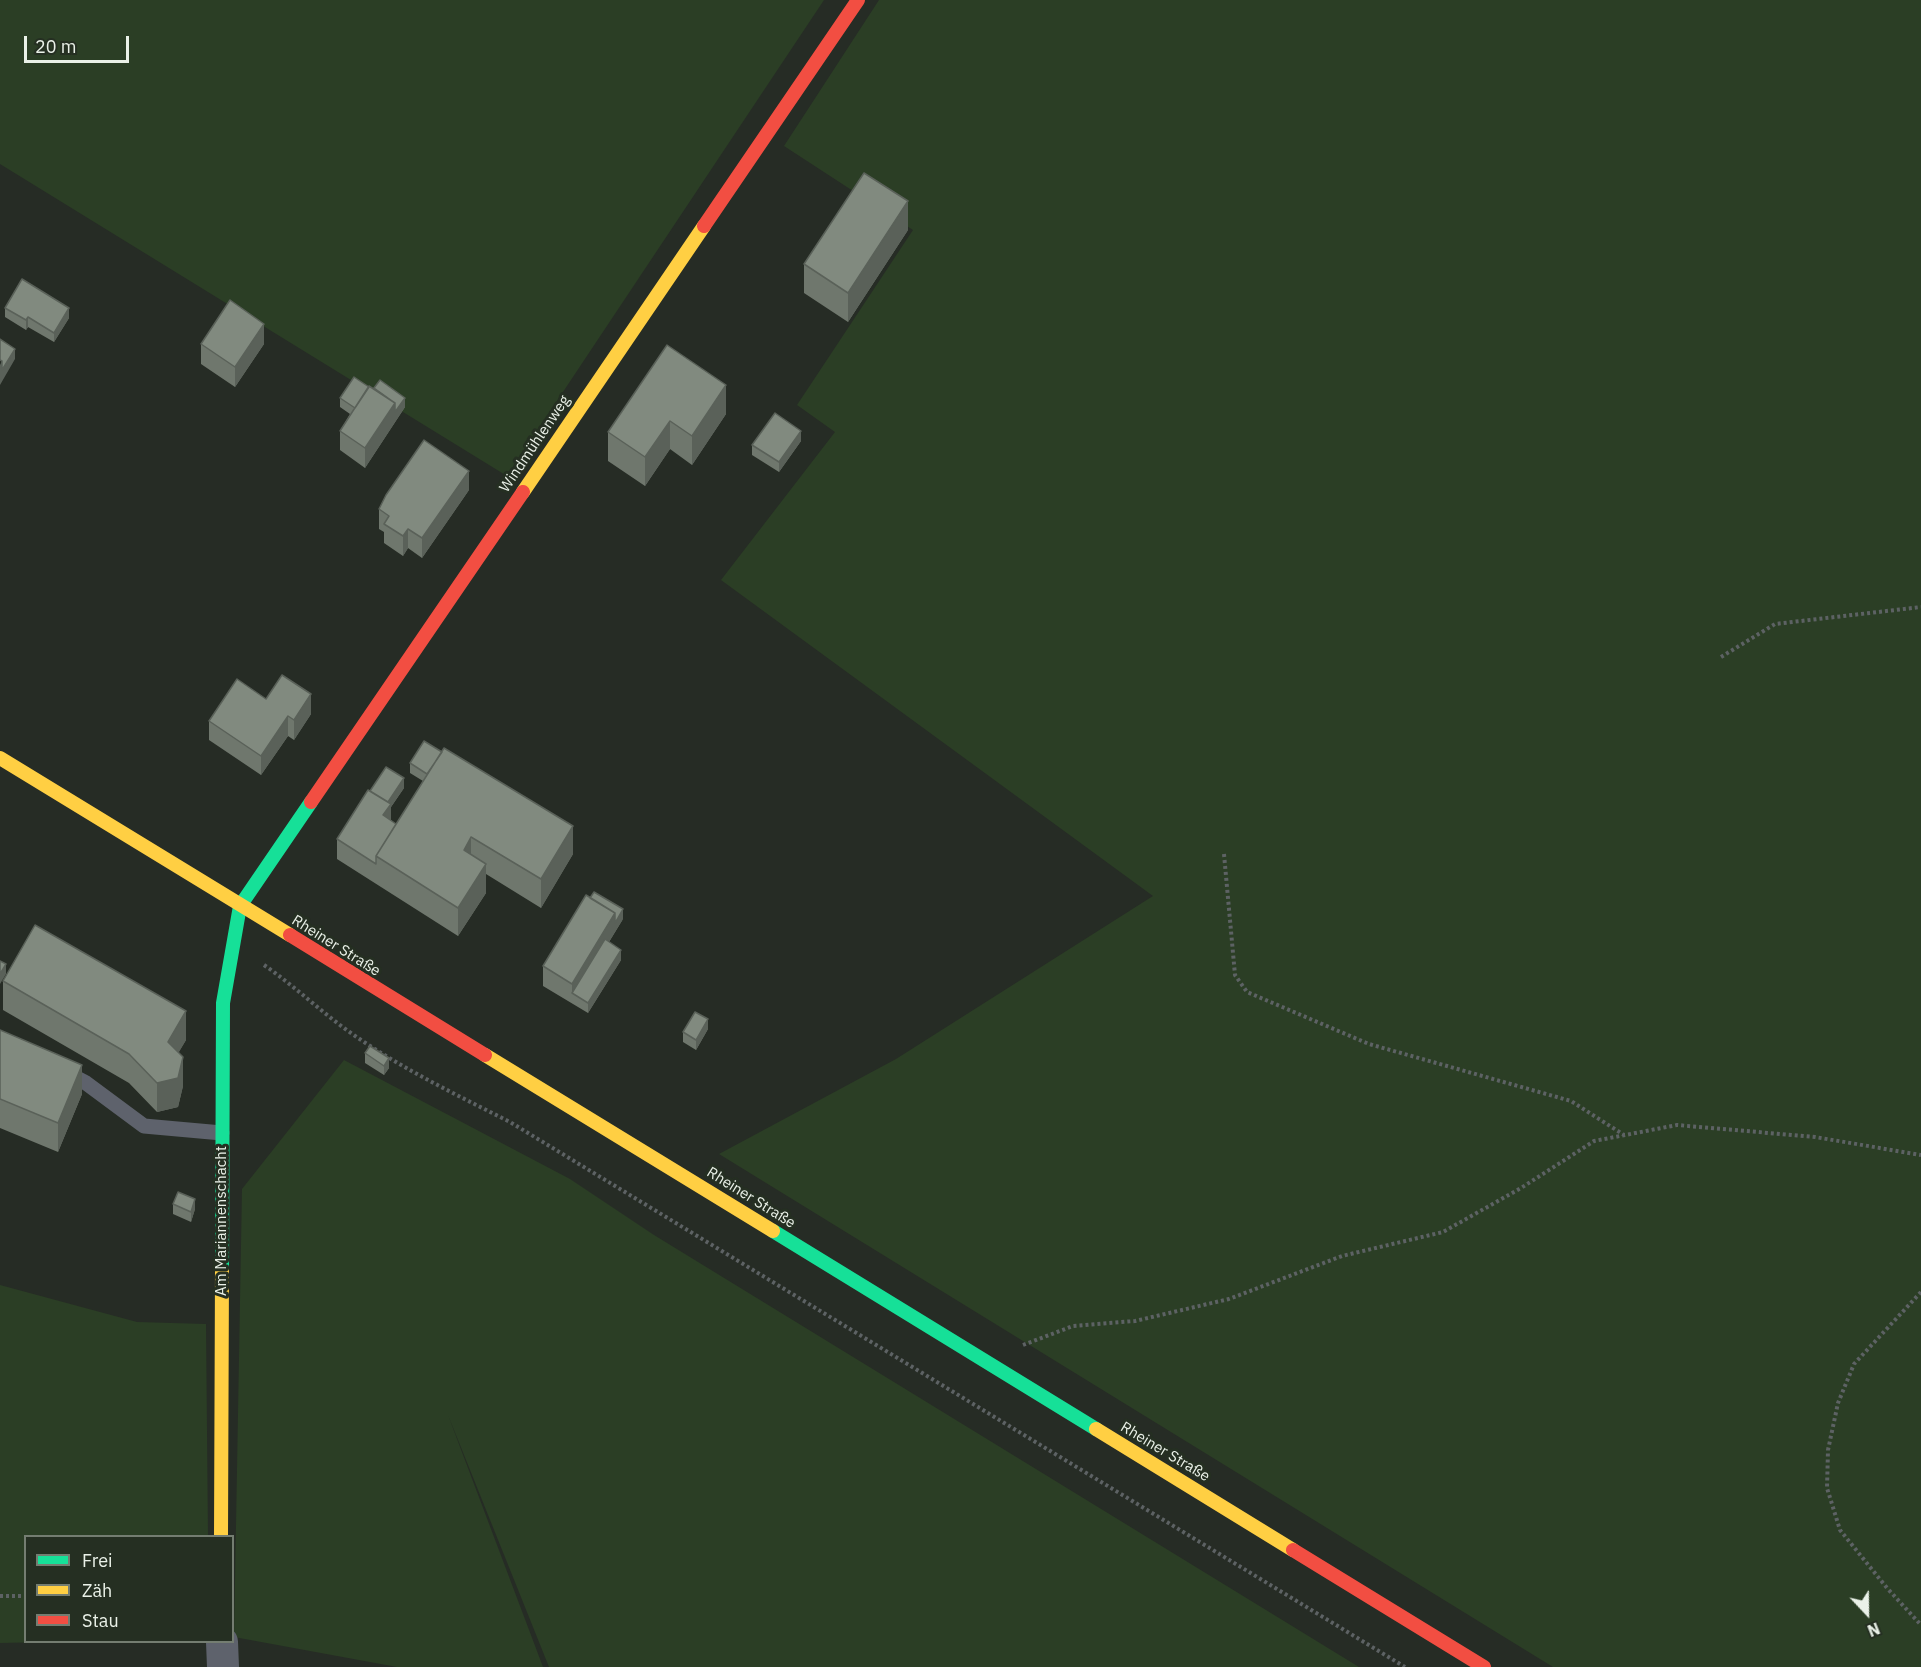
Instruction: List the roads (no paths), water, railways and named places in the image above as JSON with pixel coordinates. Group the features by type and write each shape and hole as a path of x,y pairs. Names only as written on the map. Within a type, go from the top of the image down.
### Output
{"main road":[{"name":"Windmühlenweg","path":"240,906 858,0"},
{"name":"Rheiner Straße","path":"0,758 1484,1667"},
{"name":"Am Mariannenschacht","path":"221,1535 223,1004 240,906"}],"street":[{"path":"222,1643 223,1667"}],"lane":[{"path":"54,1067 86,1083 144,1126 222,1133"}]}
